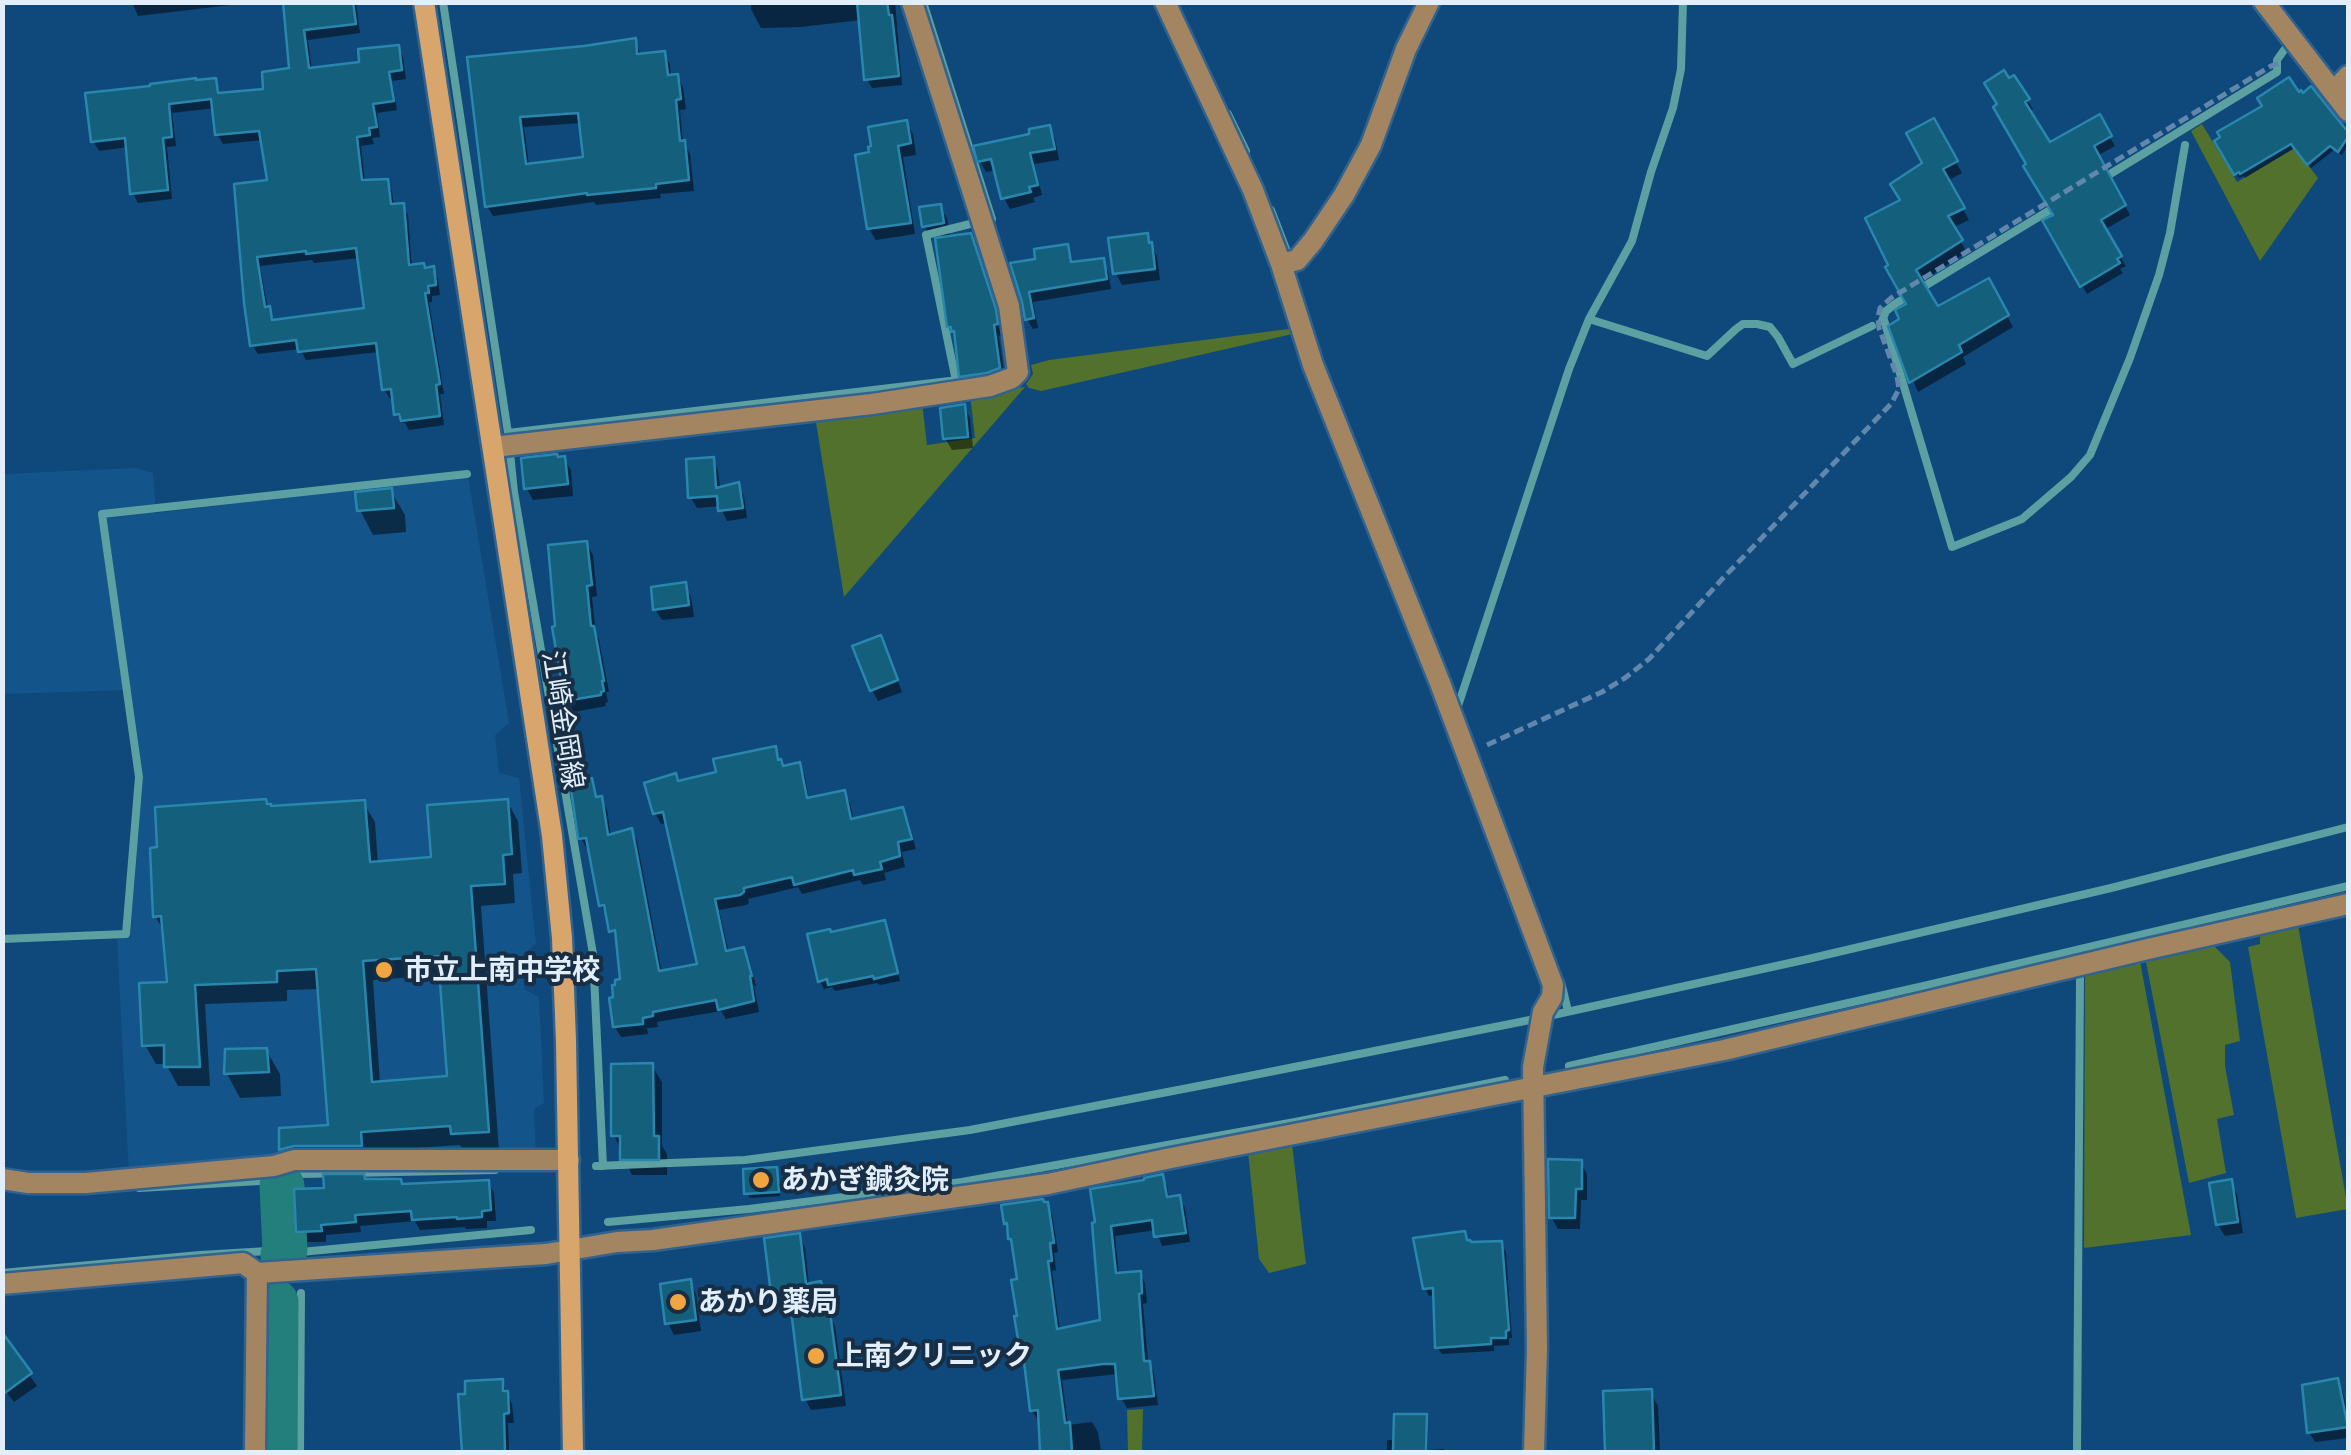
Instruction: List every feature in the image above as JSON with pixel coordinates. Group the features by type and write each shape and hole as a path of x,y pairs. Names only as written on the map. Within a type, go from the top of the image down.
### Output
{"main road":[{"name":"江崎金岡線","path":"424,2 503,445 552,836 562,938 573,1452"}],"street":[{"path":"503,445 872,404 990,386 1018,372 1009,306 912,2"},
{"path":"1165,2 1289,262 1314,365 1440,684 1552,985 1552,997 1543,1016 1533,1087 1534,1452"},
{"path":"1289,262 1313,242 1372,145 1406,49 1429,2"},
{"path":"2264,2 2341,84 2348,110"},
{"path":"2,1284 243,1263 257,1273 546,1254 1048,1184 1724,1050 2348,904"},
{"path":"2,1178 28,1183 86,1184 274,1166 294,1160 568,1160"},
{"path":"255,1452 257,1273"}],"path":[{"path":"1477,750 1602,692 1649,659 1891,404 1899,390 1897,376 1878,317 1880,308 1891,298 2277,64"}],"shaded area":[{"path":"135,468 153,473 156,513 468,476 509,723 495,735 499,773 519,778 536,944 522,955 524,989 539,997 544,1103 534,1109 536,1154 129,1174 117,938 130,937 143,777 131,690 3,694 2,474"}],"green space":[{"path":"2202,124 2237,182 2295,148 2318,178 2260,261 2191,131"},
{"path":"1296,328 1297,333 1041,391 1026,384 1033,374 1031,365 1049,360"},
{"path":"1025,387 844,597 815,416 922,402 927,445 975,438 970,394"},
{"path":"2298,925 2348,1209 2296,1218 2248,947 2260,944 2260,932"},
{"path":"2214,946 2230,962 2240,1041 2225,1045 2234,1115 2217,1119 2226,1173 2189,1183 2146,962"},
{"path":"2140,961 2191,1235 2084,1248 2085,975"},
{"path":"1292,1143 1306,1264 1269,1273 1259,1259 1248,1152"},
{"path":"1143,1409 1142,1452 1128,1452 1127,1410"}],"building":[{"path":"283,2 353,2 356,24 304,30 309,68 359,62 358,49 399,45 402,70 389,72 394,101 373,104 377,127 369,128 370,135 357,137 362,180 388,179 391,204 404,203 409,265 434,266 436,285 428,286 429,293 425,293 440,384 436,385 440,416 401,421 399,414 394,415 391,389 382,390 376,343 298,352 296,340 250,346 234,184 267,180 259,131 215,135 211,99 169,104 172,137 163,138 168,190 130,194 125,138 91,142 85,93 196,78 216,78 218,93 263,89 262,72 289,68","holes":["356,248 364,308 272,320 270,306 265,307 257,257"]},
{"path":"857,2 887,2 899,76 864,80"},
{"path":"636,38 637,54 665,51 668,75 678,74 680,141 685,140 689,180 656,184 656,188 485,207 467,57","holes":["578,113 583,157 526,164 520,117"]},
{"path":"2004,70 2009,78 2014,75 2030,99 2025,102 2050,142 2100,114 2112,136 2094,146 2126,205 2101,220 2122,256 2117,259 2120,263 2080,287 2042,220 2053,215 2023,166 2026,164 1993,107 1997,104 1984,83"},
{"path":"2289,77 2299,92 2311,86 2348,137 2338,152 2330,146 2307,165 2291,144 2234,175 2214,141 2220,137 2217,132 2262,106 2257,98"},
{"path":"1934,118 1958,161 1943,169 1965,208 1948,216 1963,240 1916,270 1938,306 1989,278 2009,315 1959,345 1962,352 1909,383 1888,326 1899,319 1895,310 1906,304 1885,267 1888,265 1865,218 1900,200 1890,184 1922,163 1906,133"},
{"path":"907,120 911,143 898,146 911,223 867,229 855,155 869,152 868,127"},
{"path":"1050,125 1055,149 1030,153 1038,185 1029,187 1031,192 1001,199 991,159 977,162 973,146 1029,134 1029,129"},
{"path":"941,204 944,223 922,227 919,207"},
{"path":"971,233 996,309 998,324 994,325 1000,368 959,377 954,331 947,327 935,238"},
{"path":"1148,233 1155,269 1113,274 1108,238"},
{"path":"1068,244 1071,262 1104,258 1107,279 1029,292 1034,318 1025,320 1010,263 1035,259 1034,249"},
{"path":"965,404 968,437 943,439 940,408"},
{"path":"565,456 568,484 524,489 521,458"},
{"path":"714,457 716,488 739,482 743,508 718,511 717,496 688,498 686,459"},
{"path":"392,488 394,508 357,511 355,492"},
{"path":"587,541 591,626 604,691 601,695 565,701 552,627 555,626 548,545"},
{"path":"686,582 689,605 653,610 651,587"},
{"path":"881,635 898,680 870,691 852,646"},
{"path":"776,746 783,766 800,762 807,798 845,790 851,819 903,807 912,839 898,842 900,856 880,862 882,869 854,875 853,870 794,885 792,877 744,888 740,895 715,899 726,951 744,947 754,1001 718,1010 716,1000 653,1012 653,1016 643,1018 643,1024 613,1027 609,998 613,997 612,985 620,979 615,930 609,932 604,905 599,906 586,838 578,839 570,782 592,778 596,797 602,796 608,835 632,828 659,971 697,964 663,812 653,814 644,783 676,773 678,781 716,772 713,759"},
{"path":"266,799 271,806 365,800 370,862 431,857 427,805 508,799 512,854 503,855 505,884 471,886 489,1132 451,1134 450,1126 361,1132 362,1146 294,1146 279,1150 279,1128 328,1125 316,969 277,971 277,982 195,985 200,1067 164,1067 164,1045 142,1046 139,983 167,982 161,916 153,917 150,848 157,847 155,807","holes":["438,956 447,1076 372,1082 363,961"]},
{"path":"885,920 898,973 828,985 827,979 818,982 807,934"},
{"path":"267,1048 269,1072 224,1074 225,1049"},
{"path":"653,1063 654,1136 659,1136 659,1160 620,1160 620,1136 611,1136 611,1064"},
{"path":"1548,1159 1582,1160 1582,1189 1576,1189 1575,1218 1549,1218"},
{"name":"あかぎ鍼灸院","path":"777,1167 779,1192 744,1194 743,1169"},
{"path":"323,1174 364,1174 365,1179 401,1179 402,1184 489,1180 491,1210 482,1211 482,1217 457,1219 412,1220 411,1211 355,1215 356,1222 321,1225 322,1231 296,1232 294,1189 324,1188"},
{"path":"1163,1174 1167,1197 1180,1195 1186,1233 1154,1237 1152,1220 1111,1226 1116,1273 1141,1271 1144,1361 1150,1361 1154,1396 1118,1399 1115,1364 1058,1370 1072,1451 1040,1452 1038,1410 1030,1411 1014,1316 1011,1280 1017,1279 1011,1239 1001,1205 1043,1199 1048,1202 1054,1243 1050,1243 1052,1261 1048,1261 1057,1329 1100,1320 1090,1189"},
{"path":"2232,1179 2238,1222 2216,1225 2209,1183"},
{"path":"1465,1231 1471,1242 1502,1241 1509,1330 1506,1338 1491,1338 1491,1344 1435,1348 1433,1288 1423,1289 1413,1238"},
{"path":"800,1233 806,1284 821,1281 830,1312 841,1395 802,1400 790,1302 775,1304 774,1293 771,1294 764,1238"},
{"name":"あかり薬局","path":"691,1279 696,1320 665,1324 660,1284"},
{"path":"2,1332 32,1373 2,1395"},
{"path":"2338,1378 2348,1427 2307,1433 2302,1385"},
{"path":"503,1379 509,1413 504,1414 505,1452 462,1452 458,1394 465,1394 465,1381"},
{"path":"1652,1389 1654,1452 1605,1452 1603,1391"},
{"path":"1394,1414 1427,1414 1426,1452 1393,1452"}],"waterway":[{"path":"443,2 514,492 593,954 603,1166"},
{"path":"923,2 992,219"},
{"path":"1589,319 1632,241 1673,108 1681,69 1683,2"},
{"path":"2102,179 2277,72 2277,60 2287,46"},
{"path":"1228,114 1246,151"},
{"path":"1884,320 1952,547 2022,519 2090,455 2159,275 2185,145"},
{"path":"1882,321 1895,304 2055,207"},
{"path":"1271,210 1291,262"},
{"path":"956,381 926,235 974,223"},
{"path":"1457,709 1589,319 1707,356 1743,324 1757,324 1770,327 1793,364 1872,326"},
{"path":"508,433 975,378"},
{"path":"2,939 126,934 139,777 102,514 467,474"},
{"path":"596,1166 745,1160 970,1130 1209,1084 1808,959 2348,827"},
{"path":"1569,1066 2348,886"},
{"path":"2077,1452 2080,977"},
{"path":"1561,982 1568,1011"},
{"path":"608,1222 962,1182 1505,1080"},
{"path":"139,1188 260,1181 282,1186 301,1174 495,1170"},
{"path":"282,1186 283,1255"},
{"path":"2,1273 200,1255 301,1252 531,1230"},
{"path":"300,1452 301,1293"},
{"path":"275,1452 276,1302"}],"place":[{"name":"市立上南中学校","path":"384,970"},
{"name":"あかぎ鍼灸院","path":"761,1180"},
{"name":"あかり薬局","path":"678,1302"},
{"name":"上南クリニック","path":"816,1356"}]}
